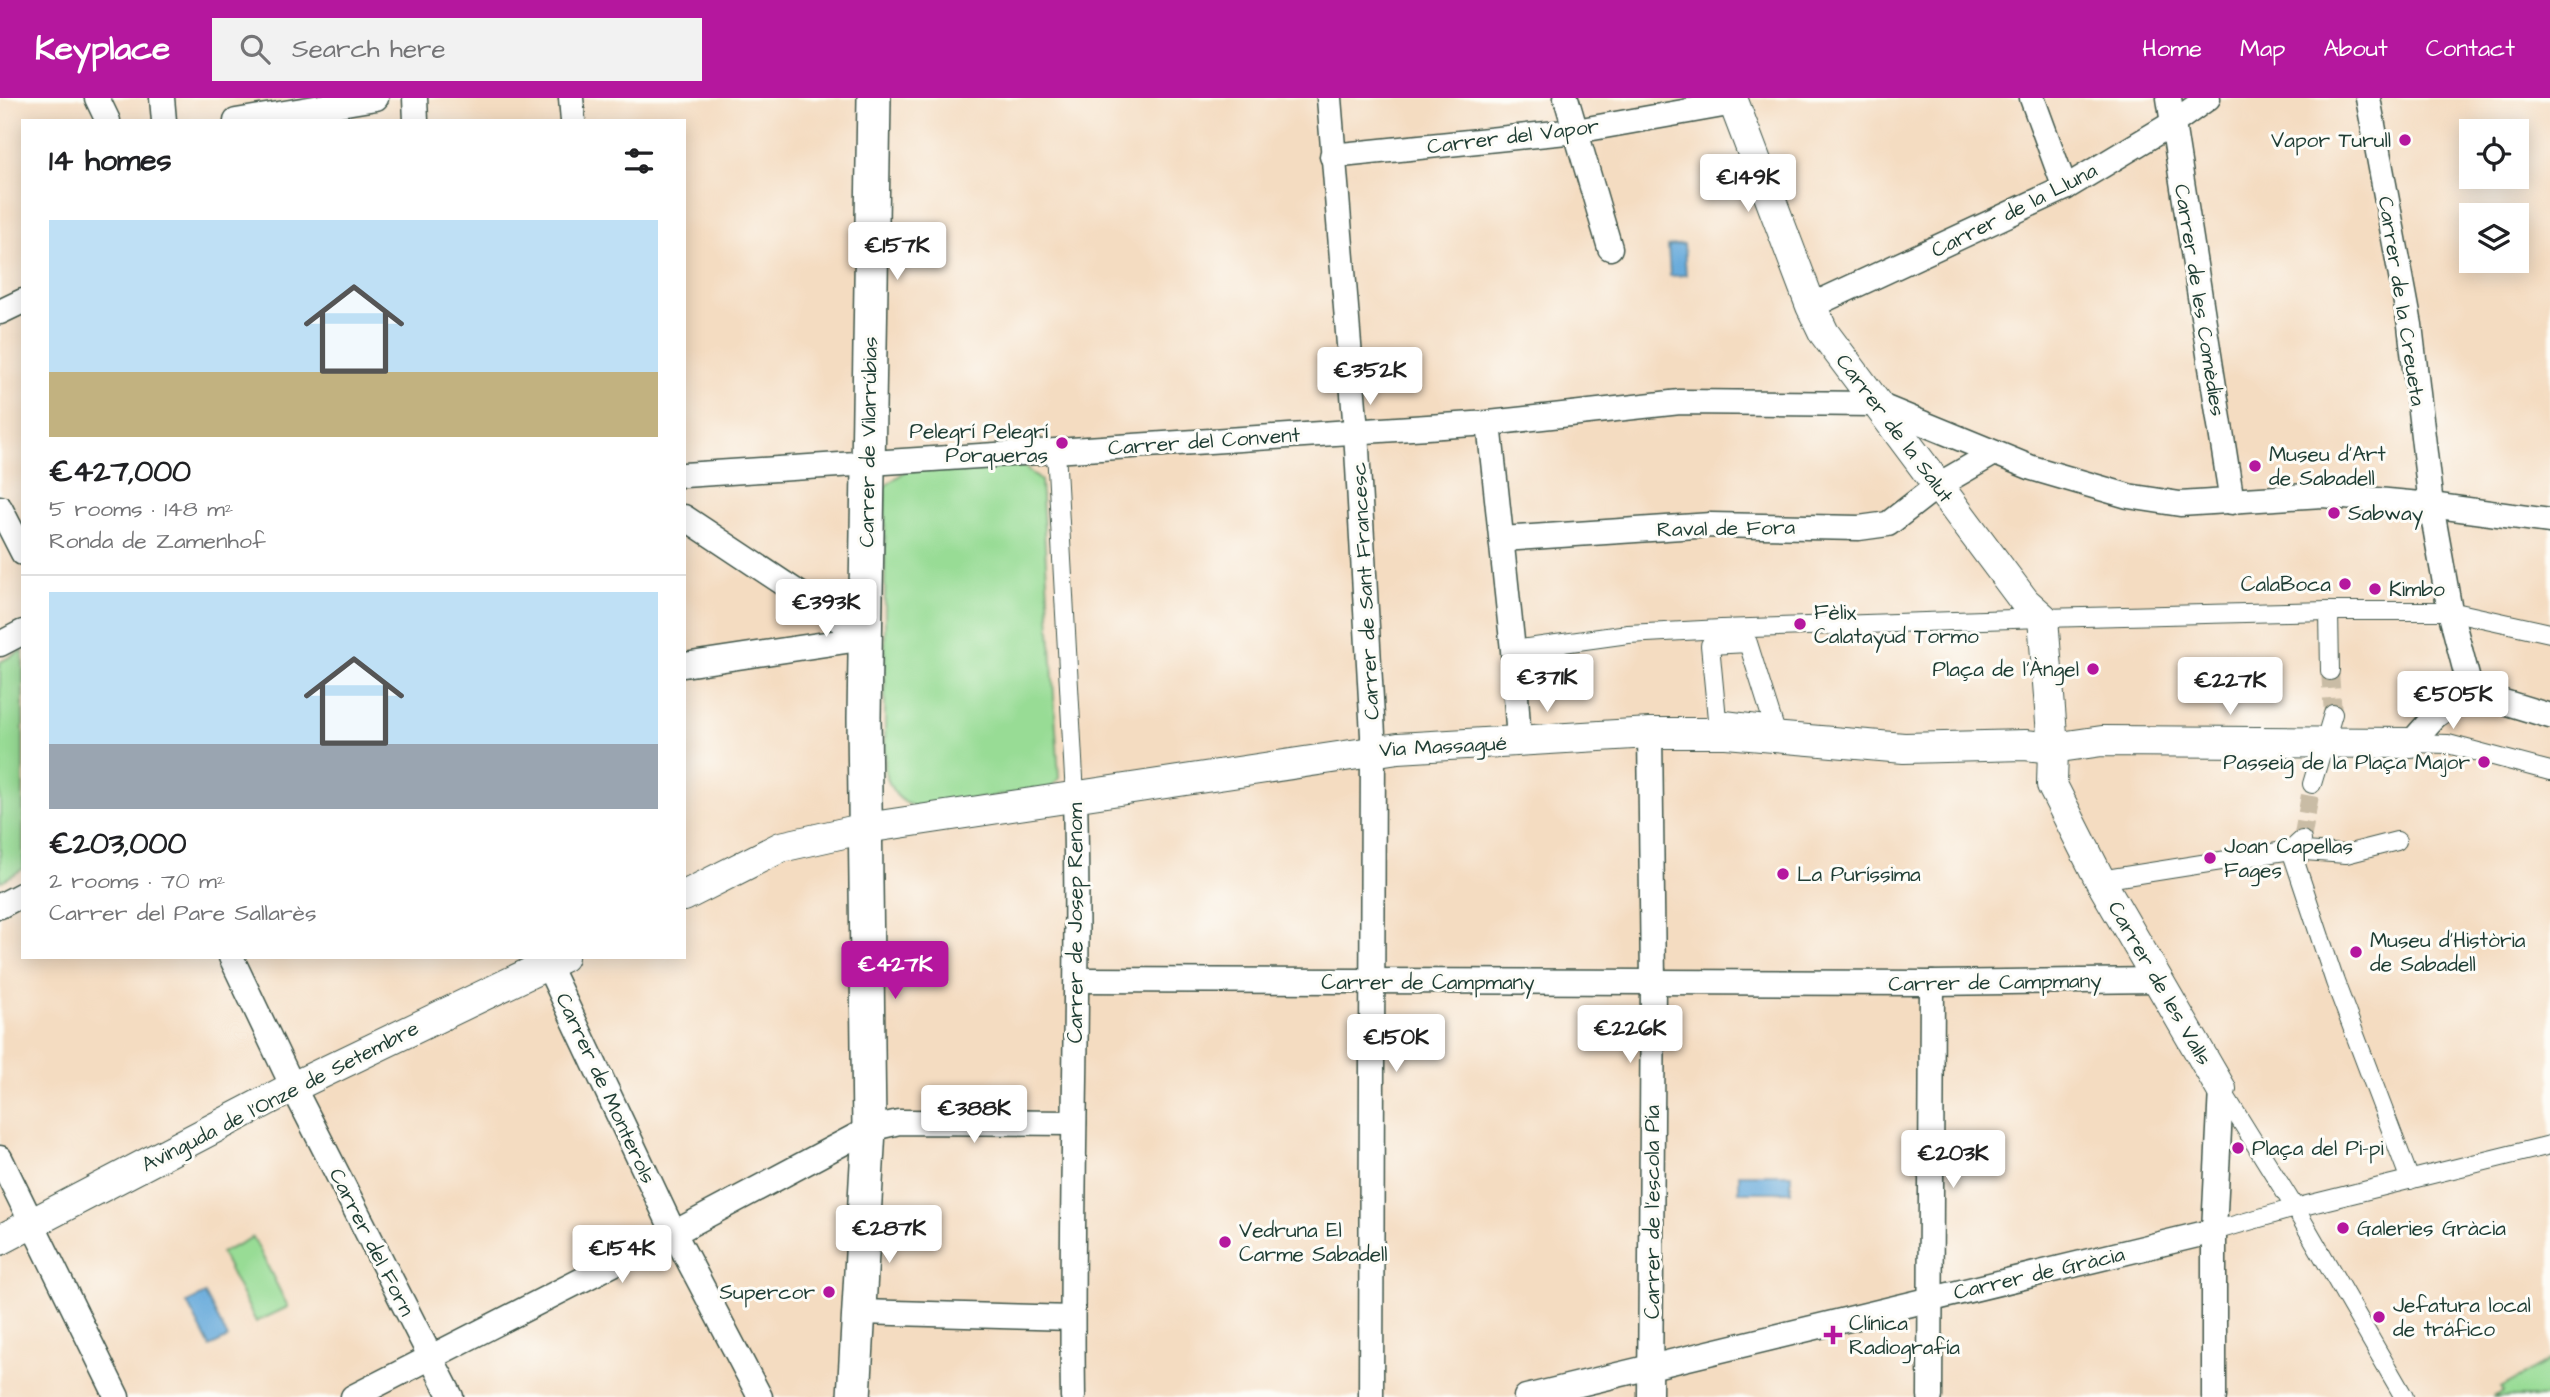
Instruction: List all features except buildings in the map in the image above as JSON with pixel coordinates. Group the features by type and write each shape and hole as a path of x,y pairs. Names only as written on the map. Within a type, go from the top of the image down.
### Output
{"main road":[{"name":"Carrer de Vilarrúbias","path":"854,1397 869,1129 864,718 874,98"}],"street":[{"path":"96,98 107,119"},
{"path":"162,98 164,119"},
{"path":"248,119 376,98"},
{"path":"415,98 416,119"},
{"path":"571,98 573,119"},
{"name":"Carrer de Sant Francesc","path":"1329,98 1356,431 1374,750 1371,1397"},
{"path":"1566,98 1610,248"},
{"path":"2032,98 2065,188"},
{"name":"Carrer de les Comèdies","path":"2169,98 2232,502"},
{"name":"Carrer de la Lluna","path":"1811,306 2065,188 2173,123 2208,98"},
{"name":"Carrer de la Creueta","path":"2368,98 2410,325 2431,505 2450,611 2471,692"},
{"name":"Carrer del Vapor","path":"1332,156 1576,131 1733,101"},
{"name":"Carrer de la Salut","path":"1733,101 1811,306 1824,333 2025,602 2043,618"},
{"path":"0,312 21,302"},
{"name":"Carrer del Convent","path":"686,475 1489,423 1680,402 1876,404"},
{"path":"1876,404 2032,468 2128,496 2180,504 2323,495 2431,505 2550,521"},
{"path":"1489,423 1513,650 1519,742"},
{"name":"Carrer de Josep Renom","path":"1056,450 1076,796 1073,1397"},
{"name":"Raval de Fora","path":"1502,539 1711,525 1859,528 1888,524 1937,486 1994,453"},
{"path":"0,509 21,549"},
{"path":"686,518 866,638"},
{"path":"1513,650 1628,634 2043,618 2329,611 2450,611 2550,634"},
{"path":"2329,611 2330,671"},
{"path":"2039,747 2043,618"},
{"path":"0,644 21,633"},
{"path":"686,665 866,638"},
{"path":"1748,643 1774,726 1717,719 1710,645 1748,643"},
{"path":"2411,743 2435,716 2471,692 2550,716"},
{"path":"2312,784 2329,728"},
{"name":"Via Massagué","path":"866,828 1374,750 1650,733 1726,733 1904,748 2039,747 2329,728 2411,743"},
{"name":"Carrer de l'escola Pía","path":"1650,733 1653,982 1650,1397"},
{"path":"2411,743 2448,744 2550,771"},
{"name":"Carrer de les Valls","path":"2039,747 2052,785 2100,880 2156,980 2295,1208 2404,1397"},
{"path":"686,895 781,847 866,828"},
{"path":"2100,880 2297,845 2346,854 2398,841"},
{"path":"2297,845 2336,982 2410,1180"},
{"path":"0,906 21,895"},
{"name":"Carrer del Forn","path":"232,959 293,1087 451,1397"},
{"name":"Avinguda de l'Onze de Setembre","path":"0,1240 293,1087 552,960"},
{"name":"Carrer de Monterols","path":"552,960 674,1233 760,1397"},
{"name":"Carrer de Campmany","path":"1077,981 1933,983 2156,980"},
{"path":"1930,1397 1933,983"},
{"path":"2214,1397 2214,1231 2221,1089"},
{"path":"353,1397 674,1233 869,1129 899,1122 1074,1123"},
{"name":"Carrer de Gràcia","path":"1526,1397 2214,1231 2295,1208 2550,1145"},
{"path":"0,1158 117,1397"},
{"path":"860,1312 1072,1318"}],"green space":[{"path":"1020,463 1041,481 1059,778 1051,788 918,808 897,795 885,772 885,486 907,470"},
{"path":"21,651 21,870 0,882 0,662"},
{"path":"253,1237 288,1307 256,1322 221,1253"},
{"path":"2550,1360 2550,1397 2493,1397 2503,1392 2501,1388"}],"water":[{"path":"1684,244 1686,275 1670,276 1668,246"},
{"path":"1739,1174 1791,1174 1791,1192 1739,1192"},
{"path":"205,1294 228,1338 210,1347 187,1303"}],"tunnel":[{"path":"2330,671 2333,714"},
{"path":"2302,840 2312,784"}],"place":[{"name":"Vapor Turull","path":"2405,140"},
{"name":"Pelegrí Pelegrí Porqueras","path":"1062,443"},
{"name":"Museu d'Art de Sabadell","path":"2255,466"},
{"name":"Sabway","path":"2334,513"},
{"name":"CalaBoca","path":"2345,584"},
{"name":"Kimbo","path":"2375,589"},
{"name":"Fèlix Calatayud Tormo","path":"1800,624"},
{"name":"Plaça de l'Àngel","path":"2093,669"},
{"name":"Passeig de la Plaça Major","path":"2484,762"},
{"name":"Joan Capellas Fages","path":"2210,858"},
{"name":"La Puríssima","path":"1783,874"},
{"name":"Museu d'Història de Sabadell","path":"2356,952"},
{"name":"Plaça del Pi-pi","path":"2238,1148"},
{"name":"Galeries Gràcia","path":"2343,1228"},
{"name":"Vedruna El Carme Sabadell","path":"1225,1242"},
{"name":"Supercor","path":"829,1292"},
{"name":"Jefatura local de tráfico","path":"2379,1317"},
{"name":"Clínica Radiografía","path":"1833,1335"}]}
